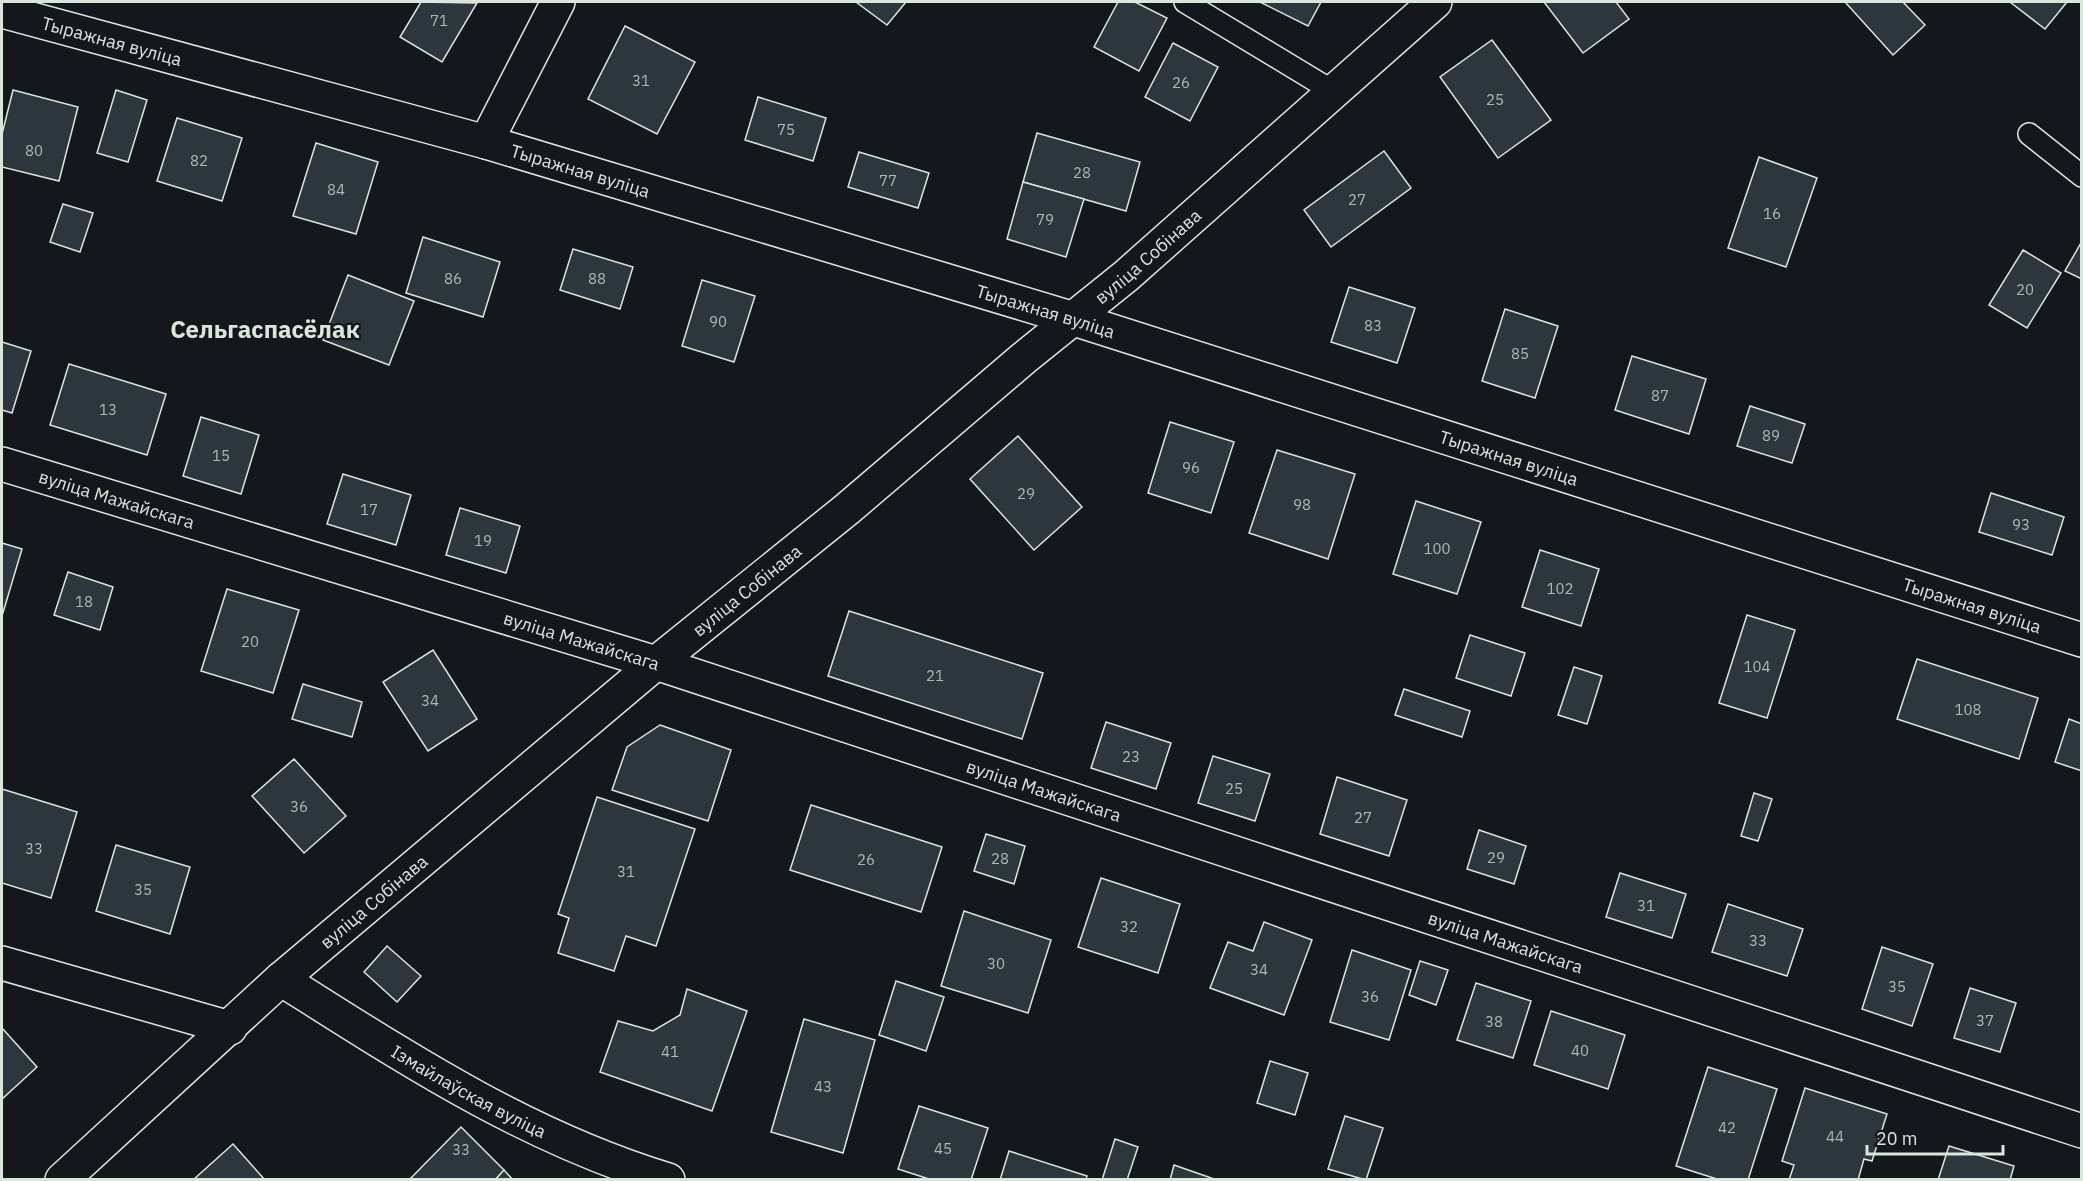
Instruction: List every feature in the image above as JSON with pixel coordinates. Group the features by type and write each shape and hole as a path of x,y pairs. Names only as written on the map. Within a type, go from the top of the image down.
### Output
{"street":[{"path":"486,142 558,2"},
{"name":"вуліца Собінава","path":"62,1179 281,979 656,663 846,510 1015,366 1074,319 1435,2"},
{"name":"Тыражная вуліца","path":"2,11 486,142 1074,319 2082,640"},
{"name":"вуліца Мажайскага","path":"2,464 656,663 2082,1131"},
{"path":"2,963 230,1028"},
{"name":"Ізмайлаўская вуліца","path":"281,979 453,1087 624,1173 668,1179"}],"lane":[{"path":"1185,2 1334,92"},
{"path":"2029,134 2082,176"}],"building":[{"path":"421,2 477,3 442,62 400,37"},
{"path":"856,2 906,2 887,25"},
{"path":"1118,2 1135,2 1167,18 1139,71 1094,47"},
{"path":"1260,2 1321,2 1308,26"},
{"path":"1544,2 1616,2 1629,19 1583,53"},
{"path":"1845,2 1903,2 1925,25 1893,55"},
{"path":"2010,2 2067,2 2045,29"},
{"path":"625,26 695,62 657,134 588,99"},
{"path":"1492,40 1551,120 1498,158 1440,77"},
{"path":"1173,43 1218,67 1190,121 1145,97"},
{"path":"13,90 78,107 59,181 2,167 2,134"},
{"path":"116,90 147,100 128,162 97,153"},
{"path":"758,97 826,118 813,161 745,140"},
{"path":"177,118 242,138 222,201 157,181"},
{"path":"1037,133 1140,162 1126,211 1023,182"},
{"path":"316,143 378,162 356,234 293,216"},
{"path":"1384,151 1411,188 1331,247 1304,210"},
{"path":"859,152 929,173 918,208 848,187"},
{"path":"1759,157 1817,178 1786,267 1728,248"},
{"path":"1023,182 1084,199 1066,257 1007,239"},
{"path":"63,204 93,213 80,252 50,242"},
{"path":"423,237 500,262 483,317 406,293"},
{"path":"2082,241 2082,279 2065,271"},
{"path":"573,249 633,267 620,309 560,290"},
{"path":"2023,250 2061,273 2027,328 1989,305"},
{"path":"348,275 414,301 389,365 323,340"},
{"path":"702,280 755,296 734,362 682,346"},
{"path":"1349,287 1415,308 1397,363 1331,342"},
{"path":"1505,309 1558,326 1535,398 1482,381"},
{"path":"2,342 31,351 12,413 2,410"},
{"path":"1632,356 1706,379 1689,434 1615,410"},
{"path":"69,364 166,394 147,455 50,425"},
{"path":"1750,406 1805,424 1792,463 1737,446"},
{"path":"201,417 259,435 241,494 183,476"},
{"path":"1170,422 1234,442 1211,513 1148,493"},
{"path":"1018,436 1082,507 1034,550 970,479"},
{"path":"1277,450 1355,474 1328,559 1249,533"},
{"path":"343,474 411,495 396,545 327,524"},
{"path":"1991,493 2064,517 2052,555 1979,532"},
{"path":"1416,501 1481,522 1457,594 1393,574"},
{"path":"460,508 520,526 506,573 446,555"},
{"path":"2,543 22,549 2,616"},
{"path":"1540,550 1599,569 1581,626 1522,607"},
{"path":"68,572 113,587 100,630 54,615"},
{"path":"227,589 299,610 273,693 201,671"},
{"path":"849,611 1043,673 1022,739 828,676"},
{"path":"1747,615 1795,630 1767,718 1719,703"},
{"path":"1470,635 1525,653 1511,696 1456,678"},
{"path":"433,650 477,719 428,751 383,682"},
{"path":"1917,659 2038,698 2019,759 1897,719"},
{"path":"1574,667 1602,676 1587,724 1558,715"},
{"path":"303,684 362,702 352,737 292,719"},
{"path":"1404,689 1470,711 1462,737 1395,715"},
{"path":"2069,719 2082,724 2082,771 2055,762"},
{"path":"1106,722 1171,743 1156,789 1091,768"},
{"path":"660,725 731,750 708,821 612,790 627,747"},
{"path":"1213,756 1270,774 1255,821 1198,803"},
{"path":"294,759 346,816 304,853 252,796"},
{"path":"1337,777 1407,800 1389,856 1320,834"},
{"path":"2,789 77,812 51,898 2,883"},
{"path":"1754,793 1772,799 1758,841 1741,836"},
{"path":"597,797 695,829 656,946 626,936 614,971 558,953 569,918 558,914"},
{"path":"811,805 942,847 921,912 790,870"},
{"path":"1479,830 1526,846 1514,884 1467,869"},
{"path":"986,834 1025,846 1014,884 974,871"},
{"path":"116,845 190,867 170,934 96,911"},
{"path":"1620,873 1686,894 1672,938 1606,917"},
{"path":"1101,878 1180,904 1158,973 1078,947"},
{"path":"1728,904 1803,929 1787,976 1712,952"},
{"path":"964,911 1051,940 1028,1013 941,986"},
{"path":"1264,922 1312,940 1284,1015 1210,988 1228,942 1253,951"},
{"path":"387,946 421,976 397,1002 364,972"},
{"path":"1882,947 1933,964 1912,1026 1862,1009"},
{"path":"1352,950 1411,970 1389,1040 1330,1022"},
{"path":"1420,961 1448,970 1436,1005 1409,995"},
{"path":"896,981 944,997 926,1051 879,1035"},
{"path":"1476,983 1531,1001 1513,1058 1457,1040"},
{"path":"1970,988 2016,1003 2000,1052 1954,1038"},
{"path":"687,989 747,1011 712,1111 600,1072 618,1021 653,1031 680,1015"},
{"path":"1551,1011 1625,1035 1608,1089 1534,1065"},
{"path":"804,1019 875,1040 843,1153 771,1132"},
{"path":"2,1028 37,1067 2,1099"},
{"path":"1270,1061 1308,1073 1295,1115 1257,1103"},
{"path":"1708,1067 1777,1089 1748,1180 1720,1180 1676,1166"},
{"path":"1805,1088 1887,1114 1872,1161 1864,1159 1858,1180 1789,1180 1794,1165 1782,1161"},
{"path":"919,1106 988,1128 971,1180 932,1180 898,1169"},
{"path":"1345,1116 1383,1128 1366,1180 1328,1169"},
{"path":"461,1127 504,1170 495,1180 409,1180"},
{"path":"1115,1139 1138,1147 1127,1180 1102,1180"},
{"path":"233,1144 265,1180 193,1180"},
{"path":"1949,1146 2014,1166 2010,1180 1938,1180"},
{"path":"1009,1151 1087,1176 1086,1180 1000,1180"},
{"path":"1174,1165 1217,1180 1170,1180"},
{"path":"504,1170 513,1180 495,1180"}],"district":[{"name":"Сельгаспасёлак","path":"265,329"}]}
